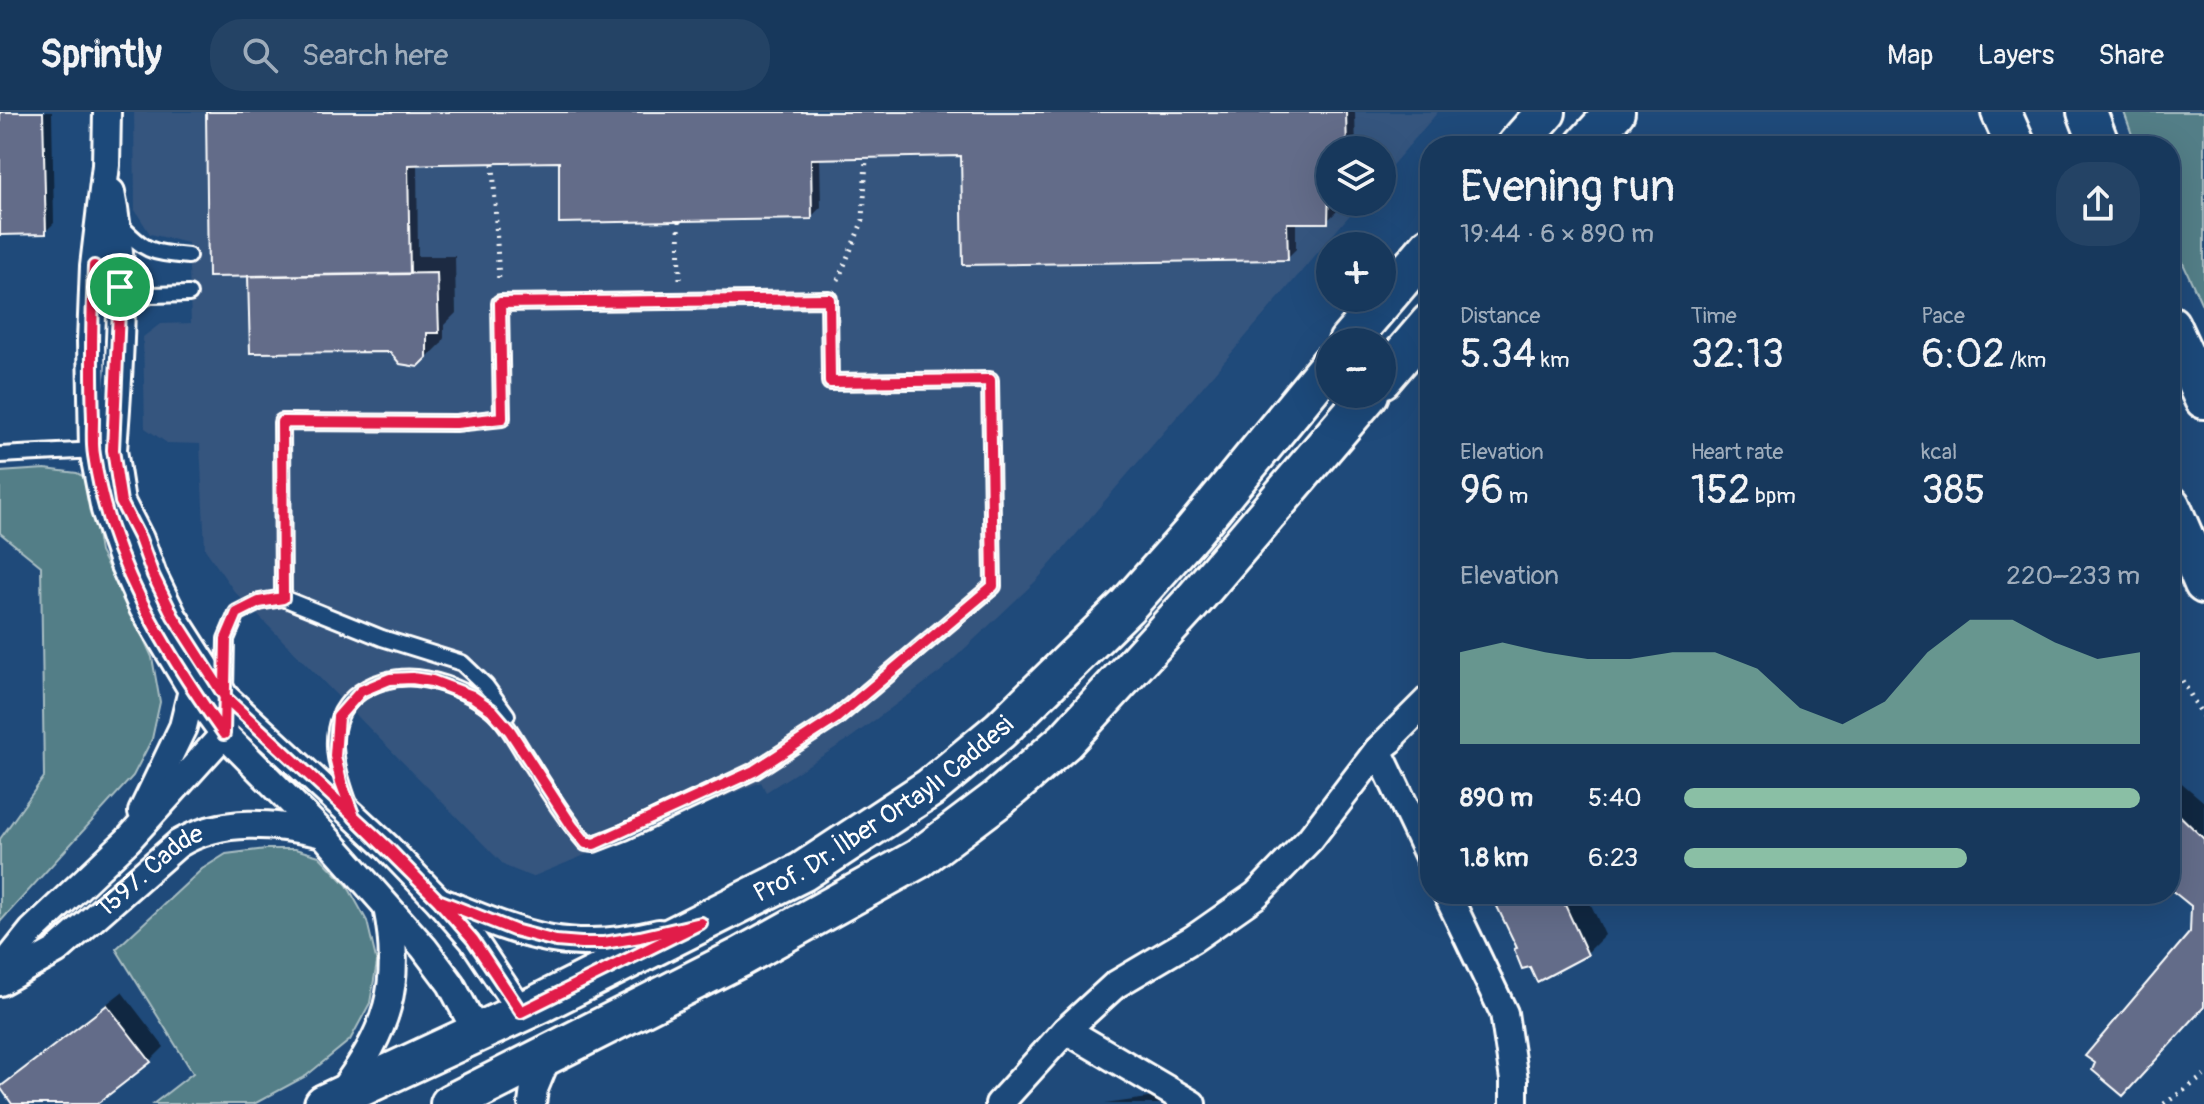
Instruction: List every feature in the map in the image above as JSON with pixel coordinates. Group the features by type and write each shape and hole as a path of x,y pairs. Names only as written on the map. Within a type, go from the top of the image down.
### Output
{"street":[{"path":"107,112 106,165 94,266 91,341 103,450 105,510 124,565 143,608 192,690 224,734 323,834 386,904 451,984 502,1078"},
{"path":"1525,136 1546,112"},
{"path":"1593,136 1615,112"},
{"path":"2001,112 2012,136"},
{"path":"2087,112 2096,136"},
{"path":"106,165 117,222 120,287 119,325 103,450 121,502 140,539 153,575 173,616 225,697 354,817 438,900 473,940 548,1055 534,1089 532,1104"},
{"path":"1360,328 1420,258"},
{"path":"94,266 120,287"},
{"path":"1396,363 1420,335"},
{"path":"2180,347 2204,399"},
{"name":"Prof. Dr. İlber Ortaylı Caddesi","path":"330,1101 521,1012 802,872 930,788 1000,730 1127,606 1191,534 1316,381"},
{"name":"Prof. Dr. İlber Ortaylı Caddesi","path":"450,1104 739,958 918,859 999,798 1065,741 1181,615 1357,408"},
{"path":"2180,528 2204,584"},
{"name":"1597. Cadde","path":"128,840 173,753 192,690"},
{"path":"224,734 225,697"},
{"path":"999,1104 1066,1030 1115,985 1193,939 1256,895 1310,839 1378,750 1420,708"},
{"path":"1378,750 1420,720"},
{"name":"1597. Cadde","path":"0,971 32,931 128,840 224,734"},
{"path":"1378,750 1420,838"},
{"name":"1597. Cadde","path":"0,982 56,951 178,844 191,837 210,829 234,825 265,825 323,834"},
{"path":"438,900 514,930 556,941 604,943 701,923"},
{"path":"330,1101 375,1039 391,994 395,960 386,904"},
{"path":"1452,904 1504,1013 1514,1080 1514,1104"},
{"path":"1066,1030 1192,1104"}],"lane":[{"path":"117,222 141,247 188,256"},
{"path":"120,287 150,295 189,294"},
{"path":"119,325 127,306 150,295"},
{"path":"283,598 282,422 456,423 502,418 500,303 829,299 830,382 990,380 993,586 836,718 754,771 594,844 586,843 572,826 510,731 492,710 472,696 432,681 390,679 361,691 338,717 335,756 354,817"},
{"path":"0,455 103,450"},
{"path":"225,697 226,639 237,613 259,602 283,598 382,638 462,663 493,696 507,716 510,731"}],"path":[{"path":"829,299 863,220 866,158"},
{"path":"493,164 500,303"},
{"path":"679,221 681,301"},
{"path":"2180,677 2204,718"},
{"path":"2164,1104 2204,1076"}],"shaded area":[{"path":"134,112 1438,112 1396,161 1396,136 1316,136 1316,216 1349,216 1335,232 1316,232 1316,254 1037,580 940,672 849,739 766,792 761,782 532,877 505,866 234,591 205,549 200,444 167,443 145,428 143,337 160,324 191,323 188,243 150,234 135,210"}],"green space":[{"path":"2124,112 2204,112 2204,309 2180,257 2180,136 2132,136"},
{"path":"45,469 77,473 88,479 100,552 152,657 160,702 152,739 133,776 0,922 0,839 44,777 41,566 0,533 0,472"},
{"path":"295,849 319,856 347,885 367,921 377,963 370,1003 350,1040 306,1076 254,1104 153,1104 193,1073 116,949 202,869 226,854"}],"building":[{"path":"0,112 43,112 46,234 0,235"},
{"path":"206,112 1346,112 1347,136 1316,136 1316,216 1328,216 1328,223 1287,223 1288,260 963,265 961,156 811,159 812,219 559,223 559,162 408,165 410,274 208,277"},
{"path":"437,273 439,333 427,333 427,358 418,367 400,364 390,352 250,353 248,276"},
{"path":"2180,816 2204,839 2204,1007 2123,1096 2092,1070 2095,1063 2085,1056 2190,932 2191,906 2180,897"},
{"path":"1496,904 1565,904 1588,955 1537,982 1530,967 1522,969 1514,949 1517,948"},
{"path":"107,1005 151,1062 97,1104 12,1104 0,1087"}],"route":[{"path":"120,287 94,266 91,341 93,450 105,510 143,608 192,690 224,734 225,697 226,639 237,613 259,602 283,598 282,422 456,423 502,418 500,303 829,299 830,382 990,380 993,586 836,718 754,771 594,844 586,843 572,826 510,731 492,710 472,696 432,681 412,678 390,679 361,691 338,717 335,756 341,782 354,817 438,900 514,930 556,941 604,943 701,923 521,1012 473,940 438,900 387,847 354,817 225,697 173,616 121,502 115,466 113,450 120,287"}]}
